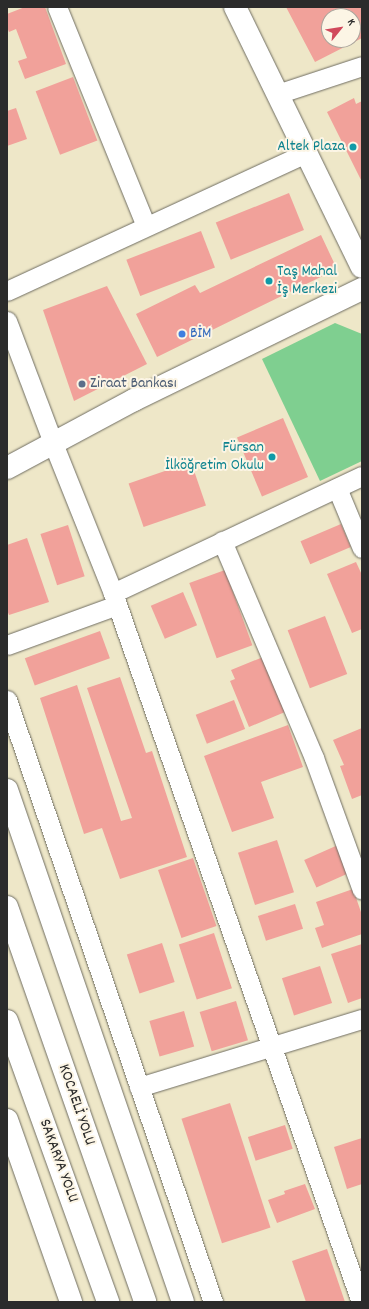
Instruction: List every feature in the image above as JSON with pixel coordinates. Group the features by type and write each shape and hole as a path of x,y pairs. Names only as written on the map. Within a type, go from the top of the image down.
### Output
{"main road":[{"path":"235,7 362,267"},
{"path":"7,468 134,400 362,289"},
{"path":"7,790 183,1302"},
{"name":"KOCAELİ YOLU","path":"7,907 145,1302"},
{"name":"SAKARYA YOLU","path":"7,1021 108,1302"},
{"path":"7,1120 71,1302"}],"street":[{"path":"57,7 146,226"},
{"path":"278,94 362,66"},
{"path":"7,291 306,153"},
{"path":"7,321 53,443 115,599 361,1302"},
{"path":"7,645 115,599 222,542 362,476"},
{"path":"336,488 362,548"},
{"path":"222,542 314,758 362,890"},
{"path":"7,700 213,1302"},
{"path":"139,1087 362,1019"}],"green space":[{"path":"335,323 362,334 362,461 320,481 262,359"}],"building":[{"path":"25,7 45,7 66,64 25,79 18,61 27,58 16,29 9,32 7,27 7,14"},
{"path":"286,7 362,7 361,39 361,8 321,8 321,48 342,48 315,62"},
{"path":"73,77 97,140 60,155 36,91"},
{"name":"Altek Plaza","path":"354,98 356,104 362,101 362,182 327,112"},
{"path":"16,108 27,139 7,146 7,111"},
{"path":"289,193 304,230 231,260 216,223"},
{"path":"201,231 215,267 140,296 126,260"},
{"name":"Taş Mahal İş Merkezi","path":"321,235 337,269 157,357 136,314 195,285 200,293"},
{"path":"107,286 147,364 74,401 43,310"},
{"name":"Fürsan İlköğretim Okulu","path":"283,418 308,477 262,496 237,438"},
{"path":"191,462 206,505 144,527 129,483"},
{"path":"341,524 351,547 310,564 300,541"},
{"path":"68,525 85,576 57,585 40,534"},
{"path":"27,538 49,602 9,615 7,610 7,545"},
{"path":"356,562 362,575 362,629 352,633 327,574"},
{"path":"225,570 252,645 217,658 189,583"},
{"path":"183,592 197,625 165,639 151,606"},
{"path":"325,616 347,674 310,688 288,630"},
{"path":"100,631 110,658 35,686 25,658"},
{"path":"263,657 285,712 249,727 230,681 235,679 231,670"},
{"path":"120,677 146,753 152,751 187,857 120,879 102,828 84,834 40,698 77,685 121,821 132,818 87,688"},
{"path":"234,700 245,729 207,744 196,715"},
{"path":"288,725 303,767 261,782 274,818 232,832 204,756"},
{"path":"362,728 362,795 352,799 340,766 344,765 333,740"},
{"path":"277,840 294,892 255,905 238,853"},
{"path":"338,845 350,872 316,887 304,860"},
{"path":"193,858 216,926 181,938 158,870"},
{"path":"353,889 362,915 362,934 322,948 315,928 324,925 316,902"},
{"path":"295,904 303,929 266,941 258,916"},
{"path":"214,933 232,988 197,1000 179,944"},
{"path":"162,943 175,982 139,993 127,954"},
{"path":"362,944 362,998 348,1003 331,954"},
{"path":"320,966 332,1003 294,1015 282,978"},
{"path":"236,1001 248,1040 212,1051 200,1012"},
{"path":"184,1011 194,1047 160,1056 149,1021"},
{"path":"230,1103 270,1228 222,1243 181,1119"},
{"path":"285,1125 293,1149 256,1161 248,1137"},
{"path":"362,1138 362,1184 347,1189 334,1147"},
{"path":"305,1184 315,1209 277,1223 268,1200 285,1194 284,1191"},
{"path":"327,1249 345,1302 306,1302 292,1261"}],"place":[{"name":"Altek Plaza","path":"353,147"},
{"name":"Taş Mahal İş Merkezi","path":"269,281"},
{"name":"BİM","path":"182,334"},
{"name":"Ziraat Bankası","path":"82,384"},
{"name":"Fürsan İlköğretim Okulu","path":"272,457"}]}
